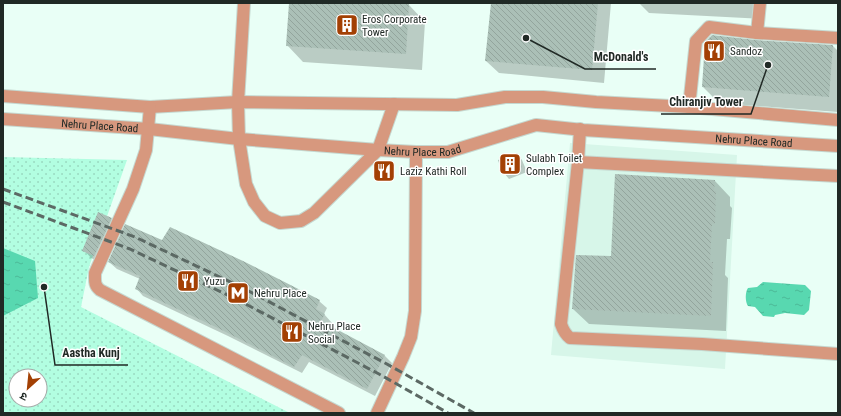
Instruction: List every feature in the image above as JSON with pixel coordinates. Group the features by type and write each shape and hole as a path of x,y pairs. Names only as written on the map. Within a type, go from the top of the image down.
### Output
{"street":[{"path":"244,3 238,102 238,139 246,184 254,202 265,216 280,223 301,222 314,213 378,150 394,104"},
{"path":"757,33 760,3"},
{"path":"689,107 696,41 709,27 757,33 838,38"},
{"name":"Nehru Place Road","path":"3,96 150,107 238,102 457,105 518,96 689,107 838,120"},
{"path":"150,107 146,150 133,189 95,273 96,287 339,413"},
{"name":"Nehru Place Road","path":"3,119 149,129 238,139 416,152 448,152 536,125 838,146"},
{"path":"580,129 578,162 560,324 562,330 570,338 702,344 838,354"},
{"path":"377,413 404,357 411,337 415,311 416,152"},
{"path":"578,162 838,176"}],"shaded area":[{"path":"570,143 737,155 725,369 551,355"},
{"path":"3,157 127,160 89,267 81,307 290,413 3,413"}],"water":[{"path":"3,248 35,261 38,298 3,316"},
{"path":"763,282 805,285 811,291 809,310 804,315 785,313 775,315 774,317 763,316 755,307 748,306 746,302 746,292 748,288 757,287"}],"building":[{"name":"Eros Corporate Tower","path":"289,3 409,4 406,54 286,46"},
{"path":"491,3 598,3 592,70 485,61"},
{"path":"712,35 756,40 833,45 829,97 702,87 705,42"},
{"name":"Sulabh Toilet Complex","path":"517,153 522,167 503,174 498,160"},
{"path":"615,174 715,180 715,224 712,224 710,262 713,262 711,316 572,309 576,255 611,256"},
{"path":"98,212 112,218 94,256 82,251"},
{"name":"Nehru Place","path":"125,224 162,240 170,227 243,261 320,300 316,309 325,314 321,321 385,355 367,389 302,355 294,367 220,329 135,289 140,276 108,262"}],"railway":[{"path":"3,189 135,237 241,287 385,363 474,413"},
{"path":"3,202 130,249 236,299 379,374 448,413"}],"place":[{"name":"Eros Corporate Tower","path":"347,25"},
{"name":"McDonald's","path":"526,38"},
{"name":"Sandoz","path":"714,51"},
{"name":"Chiranjiv Tower","path":"768,65"},
{"name":"Sulabh Toilet Complex","path":"510,164"},
{"name":"Laziz Kathi Roll","path":"384,171"},
{"name":"Yuzu","path":"188,281"},
{"name":"Aastha Kunj","path":"44,287"},
{"name":"Nehru Place","path":"238,293"},
{"name":"Nehru Place Social","path":"292,332"}]}
